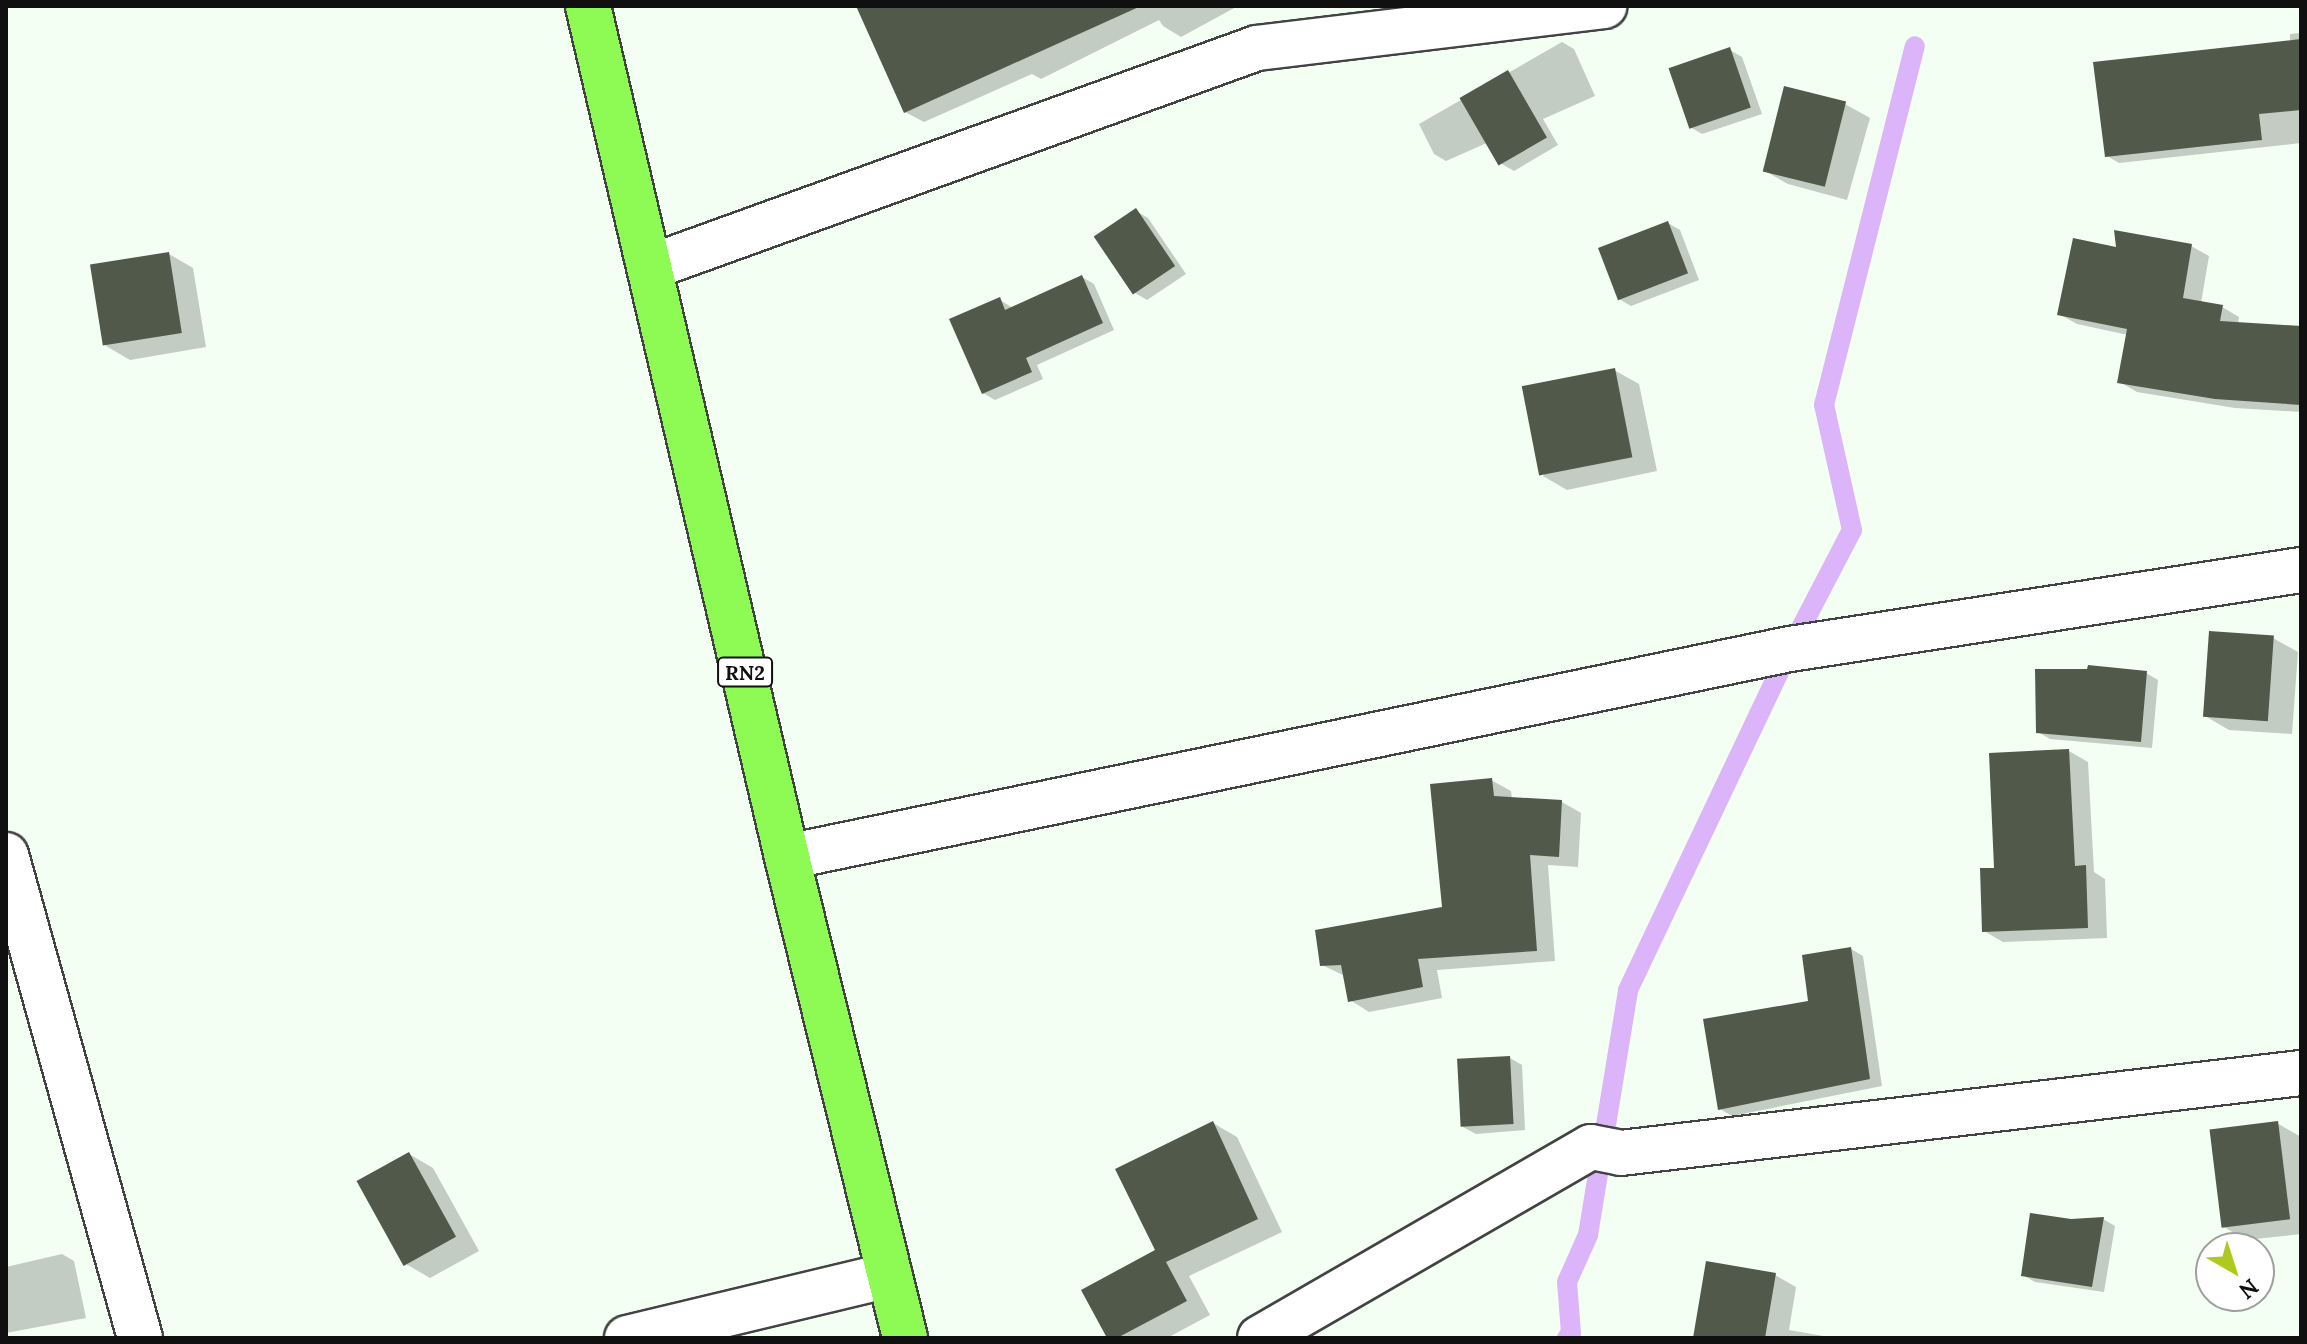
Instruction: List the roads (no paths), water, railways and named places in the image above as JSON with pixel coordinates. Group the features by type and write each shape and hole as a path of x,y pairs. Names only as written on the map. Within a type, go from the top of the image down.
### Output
{"highway":[{"name":"RN2","path":"588,6 787,857 905,1338"}],"street":[{"path":"651,267 1257,48 1604,6"},
{"path":"787,857 1790,649 2301,570"},
{"path":"6,855 140,1338"},
{"path":"1260,1338 1606,1150 2301,1073"},
{"path":"627,1338 890,1275"}],"waterway":[{"path":"1567,1338 1571,1333 1567,1282 1588,1235 1628,990 1790,649 1852,530 1824,405 1915,46"}]}
